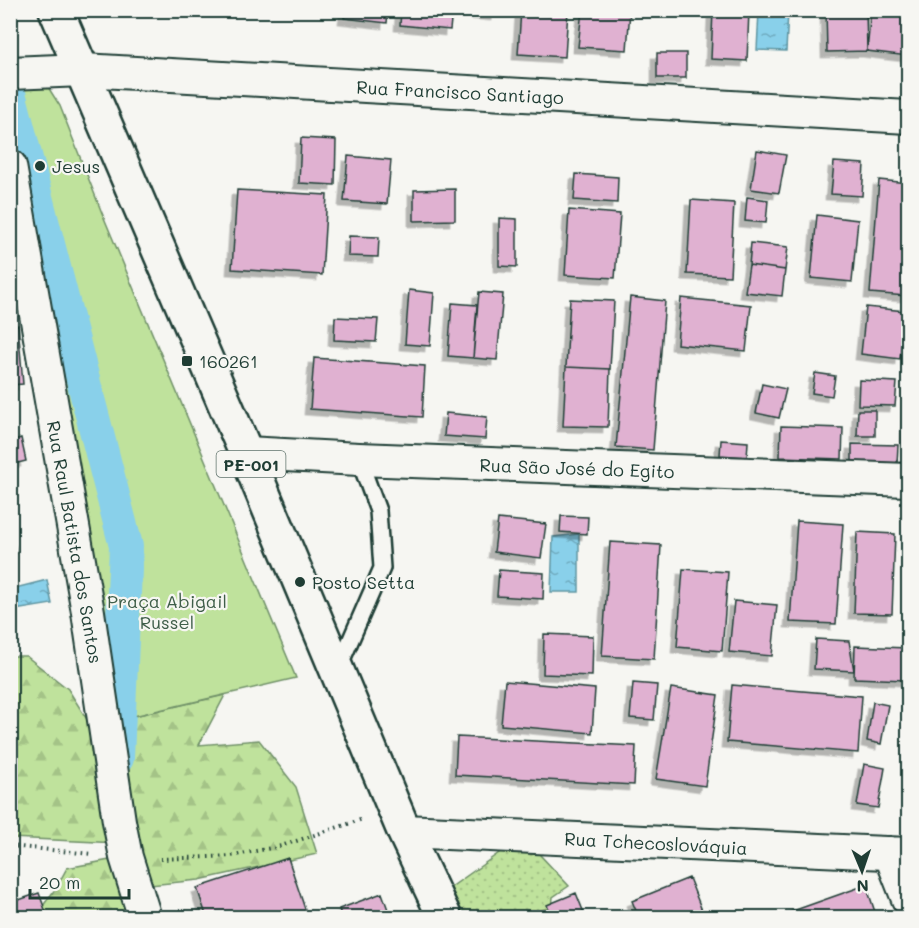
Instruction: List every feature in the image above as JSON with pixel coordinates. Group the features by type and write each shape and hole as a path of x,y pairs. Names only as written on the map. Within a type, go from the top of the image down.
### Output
{"main road":[{"name":"PE-001","path":"56,10 246,453 399,820 445,918"}],"street":[{"name":"Rua Francisco Santiago","path":"10,73 83,70 909,117"},
{"name":"Rua Raul Batista dos Santos","path":"10,166 86,600 119,821 126,857 145,918"},
{"name":"Rua São José do Egito","path":"246,453 909,480"},
{"name":"Rua Tchecoslováquia","path":"399,820 899,854"},
{"path":"899,854 909,899"}],"lane":[{"path":"338,671 382,567 378,511 359,459"}],"path":[{"path":"10,846 156,859 231,856 399,820"}],"green space":[{"name":"Praça Abigail Russel","path":"10,82 48,87 60,106 102,213 296,678 91,726 11,261"},
{"path":"11,656 26,656 68,689 91,726 225,695 199,745 259,740 296,787 317,854 199,880 150,885 140,844 11,838"},
{"path":"509,846 539,854 569,886 553,897 551,918 465,917 447,890"},
{"path":"126,857 135,917 34,918 56,888 67,868"}],"water":[{"path":"759,11 788,11 786,51 757,50"},
{"path":"579,534 579,592 551,592 553,537"},
{"path":"47,580 52,604 15,610 11,601 11,589"}],"building":[{"path":"345,10 388,10 387,23 344,18"},
{"path":"401,10 452,10 450,30 400,25"},
{"path":"460,10 497,10 496,15 460,12"},
{"path":"521,10 568,10 565,57 518,54"},
{"path":"582,10 630,10 627,50 578,47"},
{"path":"713,10 749,10 747,61 711,59"},
{"path":"826,10 866,10 867,51 827,52"},
{"path":"871,10 908,10 908,56 867,51"},
{"path":"657,53 686,53 686,78 657,78"},
{"path":"301,138 336,140 335,185 299,183"},
{"path":"757,150 786,155 779,193 751,189"},
{"path":"348,156 391,160 387,204 344,201"},
{"path":"834,162 864,164 862,196 831,194"},
{"path":"576,174 618,177 617,203 574,200"},
{"path":"879,180 908,183 906,296 870,293"},
{"path":"455,189 455,220 414,221 414,190"},
{"path":"237,190 327,195 322,275 232,269"},
{"path":"747,197 768,200 766,223 745,221"},
{"path":"691,200 734,203 730,276 687,274"},
{"path":"569,210 620,214 615,278 565,275"},
{"path":"817,215 858,220 852,282 811,278"},
{"path":"499,218 517,219 517,267 499,266"},
{"path":"349,236 379,237 378,257 348,256"},
{"path":"751,243 788,247 785,270 749,265"},
{"path":"749,265 785,270 782,296 745,292"},
{"path":"409,290 434,293 430,346 405,344"},
{"path":"479,292 503,294 497,360 473,358"},
{"path":"630,297 665,301 653,450 616,447"},
{"path":"681,298 751,305 746,351 677,344"},
{"path":"570,299 614,301 610,369 566,367"},
{"path":"452,303 477,305 473,358 448,356"},
{"path":"866,307 905,311 900,359 861,354"},
{"path":"335,317 378,319 376,342 334,340"},
{"path":"18,325 23,384 10,385 10,326"},
{"path":"314,358 425,366 422,417 310,409"},
{"path":"566,367 610,369 608,427 563,426"},
{"path":"815,373 835,376 832,396 812,393"},
{"path":"859,380 897,382 895,406 858,405"},
{"path":"762,384 786,389 779,418 756,413"},
{"path":"908,385 908,440 906,440"},
{"path":"858,410 875,410 875,436 857,436"},
{"path":"446,413 487,417 485,439 444,436"},
{"path":"781,426 843,428 842,459 780,457"},
{"path":"21,438 26,461 10,465 10,441"},
{"path":"721,440 748,442 747,457 720,455"},
{"path":"852,444 898,445 897,464 852,462"},
{"path":"561,516 588,517 587,534 560,532"},
{"path":"10,519 16,554 10,555"},
{"path":"498,519 546,524 541,558 494,552"},
{"path":"797,521 843,524 836,624 790,622"},
{"path":"857,532 895,534 892,614 854,613"},
{"path":"610,542 661,545 654,659 602,656"},
{"path":"683,569 728,572 722,651 677,647"},
{"path":"499,570 544,573 543,599 497,596"},
{"path":"734,601 777,605 772,656 729,652"},
{"path":"544,634 593,636 592,676 543,674"},
{"path":"816,639 849,641 854,671 814,669"},
{"path":"855,646 907,648 906,680 854,678"},
{"path":"505,681 595,689 592,733 501,725"},
{"path":"633,683 657,685 654,720 630,718"},
{"path":"732,685 862,696 858,753 727,742"},
{"path":"671,688 718,695 705,786 656,779"},
{"path":"873,702 888,705 881,744 867,741"},
{"path":"457,737 636,746 634,785 455,775"},
{"path":"864,764 885,768 878,808 857,805"},
{"path":"288,858 308,918 207,918 197,888"},
{"path":"689,878 703,913 693,918 639,918 632,901"},
{"path":"866,885 877,918 773,918"},
{"path":"39,893 48,918 10,918 10,903"},
{"path":"382,893 391,918 342,918 339,909"},
{"path":"576,893 586,918 552,918 547,905"}],"waterway":[{"path":"10,97 126,546 117,758"}],"place":[{"name":"Jesus","path":"40,166"},
{"name":"160261","path":"187,361"},
{"name":"Posto Setta","path":"300,582"}]}
